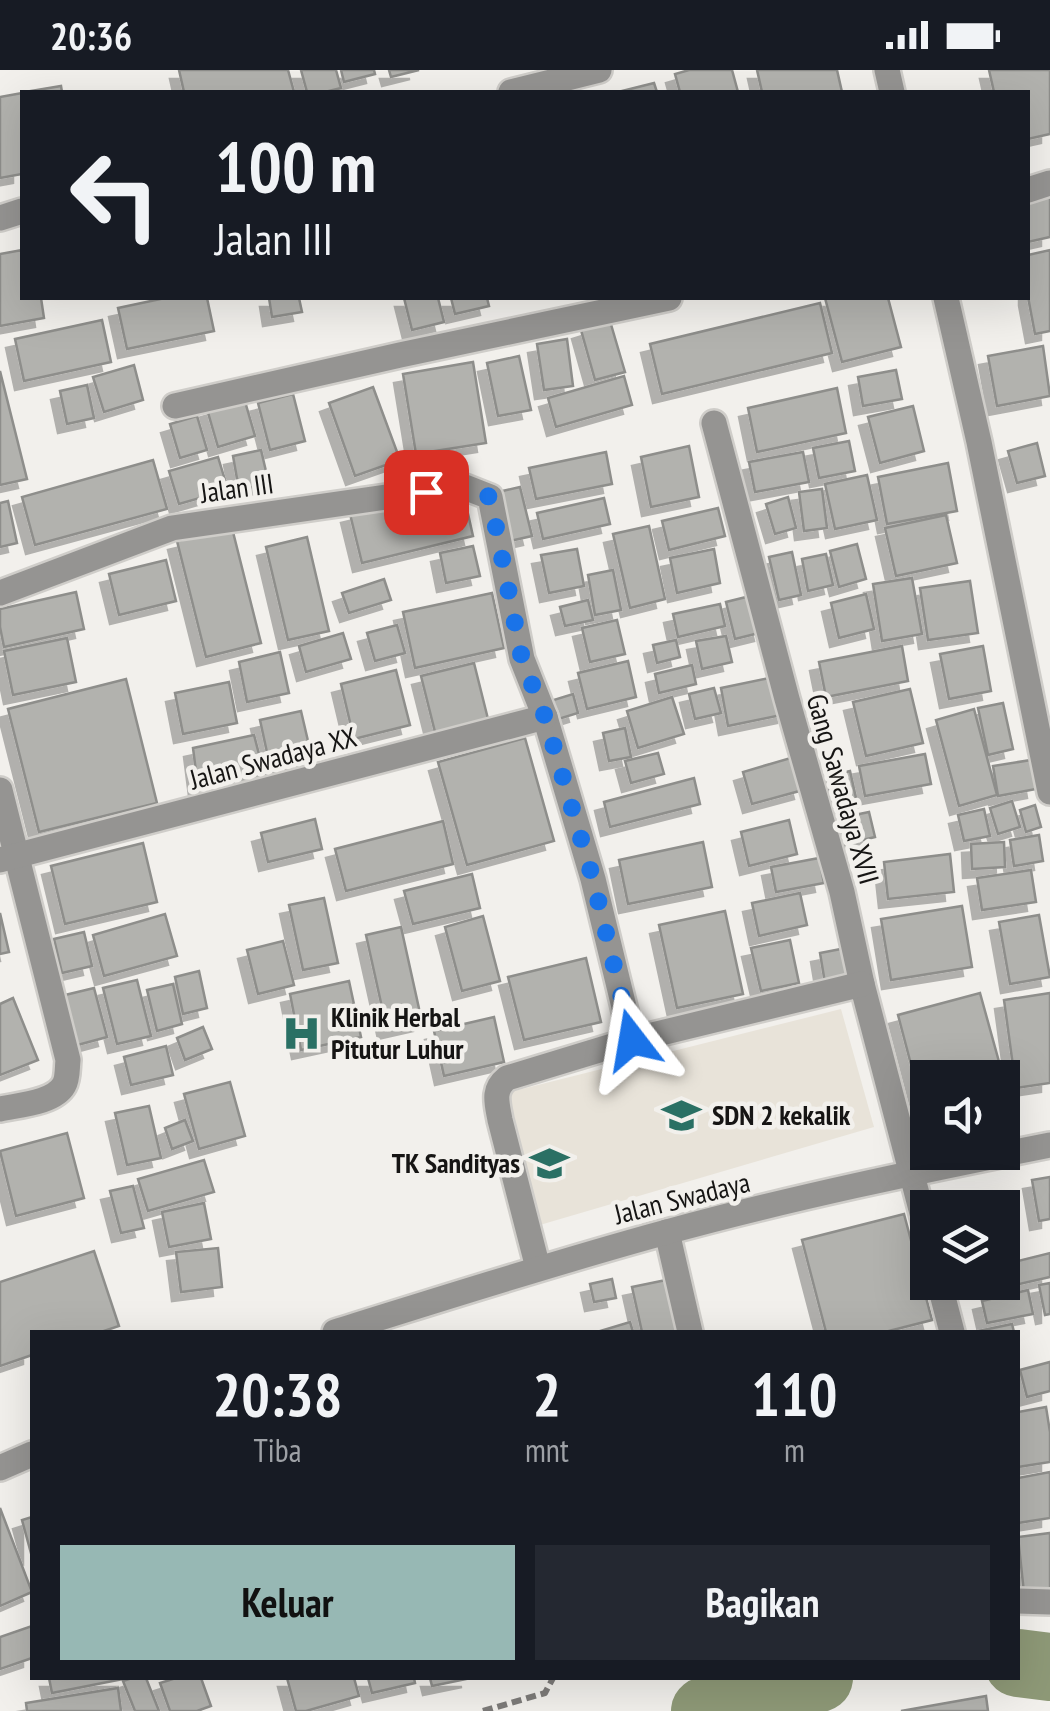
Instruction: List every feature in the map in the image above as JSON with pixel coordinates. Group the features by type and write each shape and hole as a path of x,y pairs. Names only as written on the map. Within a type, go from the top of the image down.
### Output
{"street":[{"path":"519,90 599,70"},
{"path":"175,406 660,300"},
{"path":"946,300 983,459 1050,792"},
{"name":"Gang Sawadaya XVII","path":"714,423 842,892 916,1190"},
{"name":"Jalan III","path":"0,593 172,528 462,486 490,497 522,659 545,717"},
{"path":"545,717 593,879 632,1040"},
{"name":"Jalan Swadaya XX","path":"8,858 545,717"},
{"path":"0,790 8,858 68,1060 62,1090 50,1097 0,1109"},
{"path":"538,1268 500,1120 496,1088 507,1078 632,1040 862,984"},
{"name":"Jalan Swadaya","path":"340,1330 667,1232 911,1172 1050,1145"},
{"path":"667,1232 690,1330"},
{"path":"944,1300 951,1330"},
{"path":"0,1468 30,1455"},
{"path":"1020,1598 1050,1602"}],"path":[{"path":"483,1711 545,1693 553,1680"}],"shaded area":[{"path":"841,1009 874,1127 533,1227 486,1098"}],"building":[{"path":"179,70 288,70 293,90 184,90"},
{"path":"301,70 336,70 341,88 306,90"},
{"path":"341,70 374,70 375,74 344,82"},
{"path":"389,70 419,70 391,77"},
{"path":"689,70 732,70 737,90 679,90 675,74"},
{"path":"757,70 837,70 842,90 762,90"},
{"path":"989,70 1050,70 1050,134 1030,139 1030,90 994,90"},
{"path":"654,83 656,90 626,90"},
{"path":"20,93 20,174 0,178 0,97"},
{"path":"1050,191 1050,237 1030,242 1030,196"},
{"path":"20,250 20,300 41,300 44,318 0,326 0,254"},
{"path":"1050,250 1050,331 1035,334 1029,300 1030,255"},
{"path":"156,300 207,300 214,331 127,349 118,308"},
{"path":"269,300 299,300 302,312 272,317"},
{"path":"404,300 438,300 444,322 412,330"},
{"path":"452,300 488,300 489,306 455,314"},
{"path":"826,300 889,300 901,347 842,362"},
{"path":"820,303 832,353 662,394 650,344"},
{"path":"102,320 111,362 24,381 15,339"},
{"path":"610,321 625,372 595,380 581,330"},
{"path":"567,339 573,386 544,390 537,344"},
{"path":"1043,346 1050,396 997,406 988,356"},
{"path":"519,356 531,410 498,416 487,363"},
{"path":"473,362 486,443 416,454 403,374"},
{"path":"134,365 143,400 104,412 93,377"},
{"path":"896,370 902,399 863,406 858,377"},
{"path":"0,371 27,479 0,485"},
{"path":"624,376 632,405 556,427 548,398"},
{"path":"87,385 94,418 67,424 60,391"},
{"path":"373,387 400,460 355,476 329,403"},
{"path":"837,388 846,433 757,452 748,408"},
{"path":"293,394 305,441 270,450 258,403"},
{"path":"244,398 255,436 218,447 207,409"},
{"path":"913,406 924,451 880,463 868,417"},
{"path":"197,416 207,450 180,458 170,424"},
{"path":"849,441 855,471 819,478 813,448"},
{"path":"1037,443 1045,476 1017,483 1008,451"},
{"path":"689,446 699,497 651,507 641,457"},
{"path":"261,450 269,484 239,490 233,456"},
{"path":"606,452 612,484 536,499 529,468"},
{"path":"803,452 809,482 755,492 749,462"},
{"path":"218,457 228,490 179,504 169,471"},
{"path":"153,460 167,509 35,545 22,497"},
{"path":"948,463 957,511 887,524 878,477"},
{"path":"867,475 877,520 835,529 825,484"},
{"path":"462,487 473,536 362,563 350,514"},
{"path":"520,487 532,536 510,541 498,492"},
{"path":"822,489 827,528 804,531 799,492"},
{"path":"788,497 796,528 775,534 766,504"},
{"path":"604,498 610,524 543,539 537,513"},
{"path":"8,501 17,543 0,547 0,503"},
{"path":"718,508 725,536 669,550 662,521"},
{"path":"946,515 957,563 896,576 885,528"},
{"path":"649,526 665,599 630,608 613,534"},
{"path":"232,528 261,643 206,657 177,541"},
{"path":"307,537 329,631 288,640 266,547"},
{"path":"857,544 866,579 839,587 830,551"},
{"path":"473,546 480,576 446,583 440,553"},
{"path":"577,549 584,586 549,593 541,555"},
{"path":"714,549 720,583 677,593 670,558"},
{"path":"792,552 801,595 779,600 769,557"},
{"path":"826,554 833,585 808,591 802,559"},
{"path":"166,560 176,601 119,615 109,574"},
{"path":"613,570 621,610 595,615 588,575"},
{"path":"912,578 922,634 882,641 873,584"},
{"path":"384,579 391,600 349,613 342,593"},
{"path":"970,581 978,633 928,640 920,588"},
{"path":"76,592 84,629 4,647 0,609"},
{"path":"492,593 504,648 415,668 403,612"},
{"path":"866,594 874,629 839,638 831,603"},
{"path":"754,595 763,632 735,639 726,602"},
{"path":"588,600 593,620 565,626 560,607"},
{"path":"720,604 725,626 678,637 673,614"},
{"path":"617,620 625,654 590,662 582,628"},
{"path":"397,625 405,653 375,661 367,633"},
{"path":"343,633 351,659 306,672 299,646"},
{"path":"726,636 732,662 702,669 696,641"},
{"path":"67,638 76,682 13,695 4,651"},
{"path":"676,640 680,657 657,663 653,645"},
{"path":"902,646 908,681 826,697 819,662"},
{"path":"983,646 991,691 949,699 940,654"},
{"path":"280,652 289,693 247,702 239,662"},
{"path":"628,661 636,697 587,709 578,673"},
{"path":"474,663 489,723 436,736 421,676"},
{"path":"692,665 696,684 659,693 655,674"},
{"path":"396,670 410,725 354,739 341,684"},
{"path":"779,676 786,714 728,726 721,688"},
{"path":"126,679 157,803 39,832 8,709"},
{"path":"229,682 237,723 183,734 175,693"},
{"path":"714,688 721,713 695,719 689,694"},
{"path":"910,689 923,743 866,756 853,702"},
{"path":"573,694 578,713 552,721 547,702"},
{"path":"672,697 684,734 638,748 627,711"},
{"path":"1003,703 1013,749 988,755 978,708"},
{"path":"974,709 997,795 959,806 936,720"},
{"path":"301,711 315,771 273,780 260,720"},
{"path":"625,728 631,757 609,761 603,733"},
{"path":"254,735 266,781 199,795 193,748"},
{"path":"525,738 554,841 467,865 438,762"},
{"path":"658,753 664,774 631,783 625,761"},
{"path":"925,754 931,784 865,796 859,766"},
{"path":"794,757 803,790 752,804 743,772"},
{"path":"1031,760 1036,789 998,796 993,766"},
{"path":"850,771 858,807 833,813 825,777"},
{"path":"694,778 700,804 610,827 604,802"},
{"path":"1012,801 1020,827 998,834 990,808"},
{"path":"1035,805 1041,827 1026,832 1020,810"},
{"path":"984,809 990,836 964,841 958,815"},
{"path":"869,812 875,837 842,845 835,819"},
{"path":"315,819 322,849 268,862 261,833"},
{"path":"789,820 797,854 749,866 741,832"},
{"path":"443,821 453,864 346,891 335,849"},
{"path":"1039,835 1043,861 1014,866 1010,840"},
{"path":"703,842 712,887 628,904 619,860"},
{"path":"1004,842 1005,867 972,869 971,844"},
{"path":"143,843 157,902 65,924 51,866"},
{"path":"950,854 954,892 888,899 884,862"},
{"path":"819,858 824,883 776,892 771,867"},
{"path":"1031,870 1036,902 982,910 977,878"},
{"path":"472,874 480,908 413,924 404,891"},
{"path":"800,893 807,925 759,936 752,903"},
{"path":"324,898 338,963 303,970 289,905"},
{"path":"962,906 972,967 891,980 881,919"},
{"path":"725,911 743,994 677,1008 659,925"},
{"path":"0,913 9,952 0,954"},
{"path":"165,914 177,956 104,976 93,935"},
{"path":"1039,915 1050,977 1010,984 999,922"},
{"path":"483,916 500,981 462,991 445,927"},
{"path":"401,927 422,1022 387,1030 366,935"},
{"path":"84,932 92,966 62,973 54,939"},
{"path":"790,940 799,983 761,991 751,948"},
{"path":"283,941 294,985 258,994 247,950"},
{"path":"846,948 853,978 825,983 820,953"},
{"path":"586,958 601,1022 524,1040 508,977"},
{"path":"199,971 207,1008 183,1014 175,977"},
{"path":"137,980 151,1036 117,1044 103,988"},
{"path":"349,981 361,1037 301,1050 290,994"},
{"path":"173,984 182,1024 157,1031 147,990"},
{"path":"94,988 107,1037 74,1046 61,996"},
{"path":"980,993 999,1060 910,1061 898,1015"},
{"path":"1050,993 1050,1083 1020,1087 1020,1060 1012,1060 1004,1000"},
{"path":"13,998 38,1060 0,1075 0,1004"},
{"path":"494,1017 504,1062 444,1076 434,1031"},
{"path":"203,1027 212,1049 185,1060 177,1038"},
{"path":"166,1046 173,1075 131,1085 124,1057"},
{"path":"230,1082 245,1136 199,1149 184,1094"},
{"path":"149,1106 161,1158 127,1165 115,1113"},
{"path":"185,1120 193,1141 172,1149 165,1128"},
{"path":"67,1133 84,1198 16,1216 0,1151"},
{"path":"204,1160 214,1192 148,1211 138,1179"},
{"path":"1050,1177 1050,1219 1039,1221 1032,1180"},
{"path":"133,1186 144,1228 121,1233 110,1191"},
{"path":"204,1203 211,1239 169,1247 162,1212"},
{"path":"904,1214 910,1237 910,1300 927,1300 932,1320 893,1330 825,1330 802,1240"},
{"path":"218,1248 222,1287 181,1292 176,1252"},
{"path":"94,1251 119,1326 107,1330 30,1330 30,1356 0,1366 0,1282"},
{"path":"1050,1253 1050,1277 1020,1284 1020,1260"},
{"path":"612,1279 616,1298 594,1302 590,1284"},
{"path":"666,1280 677,1330 642,1330 632,1287"},
{"path":"1050,1283 1050,1314 1045,1315 1039,1285"},
{"path":"1028,1290 1033,1314 987,1323 982,1301 1020,1300 1020,1292"},
{"path":"630,1322 632,1330 604,1330"},
{"path":"1012,1324 1014,1330 984,1330"},
{"path":"1050,1362 1050,1391 1027,1397 1020,1370"},
{"path":"1046,1407 1050,1462 1020,1467 1020,1412"},
{"path":"1050,1472 1050,1518 1020,1523 1020,1478"},
{"path":"0,1508 30,1593 0,1606"},
{"path":"30,1518 30,1550 22,1520"},
{"path":"1050,1533 1050,1589 1024,1593 1020,1537"},
{"path":"30,1627 30,1659 0,1669 0,1637"},
{"path":"49,1680 118,1680 52,1693"},
{"path":"147,1680 159,1711 135,1711 123,1681"},
{"path":"202,1680 211,1706 197,1711 170,1711 160,1683"},
{"path":"288,1680 355,1680 359,1696 296,1711"},
{"path":"369,1680 414,1680 415,1683 372,1693"},
{"path":"430,1680 461,1680 432,1686"},
{"path":"118,1688 121,1711 27,1711 26,1703"},
{"path":"986,1696 988,1711 901,1711"}],"waterway":[{"path":"1020,1663 1050,1667"},
{"path":"705,1711 812,1680"}],"place":[{"name":"Klinik Herbal Pitutur Luhur","path":"301,1033"},
{"name":"SDN 2 kekalik","path":"682,1115"},
{"name":"TK Sandityas","path":"550,1163"}],"route":[{"path":"426,492 462,486 490,497 522,659 545,717 593,879 632,1040"}]}
